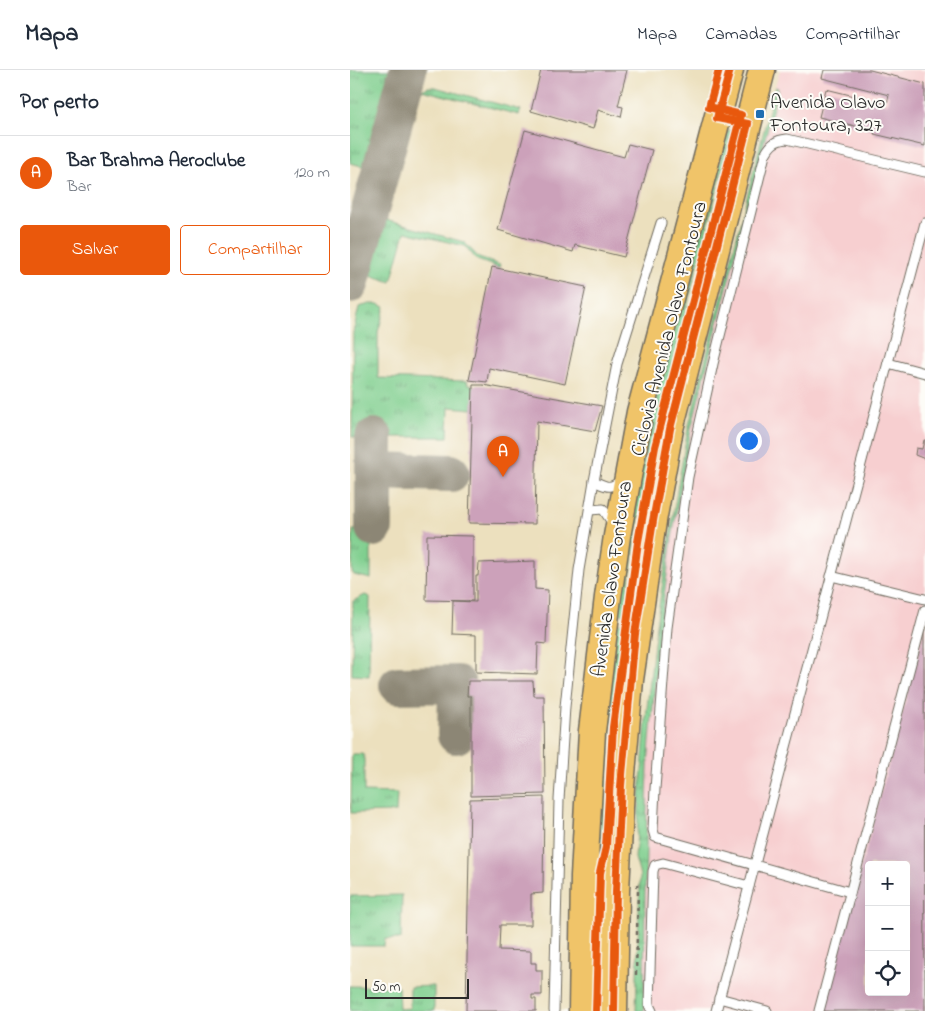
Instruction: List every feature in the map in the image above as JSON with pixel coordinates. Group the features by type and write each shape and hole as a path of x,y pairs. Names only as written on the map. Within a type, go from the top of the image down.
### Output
{"main road":[{"path":"728,75 733,78 741,78 752,84 759,80"},
{"name":"Avenida Olavo Fontoura","path":"582,1011 584,876 590,758 601,649 617,536 640,412 728,75"},
{"name":"Avenida Olavo Fontoura","path":"614,1011 616,891 621,786 630,680 650,540 670,429 759,80"}],"lane":[{"path":"850,892 657,839 653,830 667,628 688,477 713,364 765,156 769,147 773,143 787,139 925,172"},
{"path":"554,1011 559,800 565,707 579,570 617,364 661,223"},
{"path":"716,1011 925,223"},
{"path":"888,363 925,373"},
{"path":"594,481 607,487 615,486 628,474"},
{"path":"590,510 603,509 613,524 617,536"},
{"path":"831,576 925,599"},
{"path":"819,1011 925,610"},
{"path":"652,1011 649,1005 652,871 655,865 663,863 749,886"},
{"path":"719,998 767,1011"}],"shaded area":[{"path":"780,70 925,70 925,1011 644,1011 648,764 660,626 672,538 691,429 778,88 775,87"}],"green space":[{"path":"350,70 393,70 366,167 350,163"},
{"path":"428,87 435,87 521,110 519,115 422,90"},
{"path":"775,87 778,88 691,429 672,538 660,626 648,764 644,1011 636,1011 640,876 635,858 647,708 656,626 688,429"},
{"path":"728,130 732,132 657,423 641,504 624,614 618,614 650,421"},
{"path":"382,219 464,242 479,258 500,265 499,268 477,260 465,246 405,232 391,282 373,276 368,273"},
{"path":"378,304 385,307 378,332 378,378 468,381 467,384 474,386 473,409 449,407 448,437 352,437 353,333 359,307"},
{"path":"371,529 371,579 354,575 352,572 353,530"},
{"path":"365,595 370,597 369,676 352,675 353,601"},
{"path":"617,623 623,624 611,727 602,849 600,849 599,797"},
{"path":"352,754 364,754 364,792 397,793 396,812 351,813"},
{"path":"402,895 401,939 385,939 384,946 350,946 350,896"},
{"path":"350,986 398,987 399,1009 410,1008 410,987 434,986 434,1011 350,1011"}],"building":[{"path":"541,70 627,70 618,106 623,107 621,117 598,110 593,129 531,111"},
{"path":"824,70 870,70 925,84 925,146 874,134 875,131 819,117 826,89 887,104 889,95 822,78"},
{"path":"525,130 624,157 628,144 652,150 624,257 575,245 573,252 498,230"},
{"path":"492,267 586,287 565,384 489,368 487,382 469,380"},
{"path":"473,385 483,385 602,406 595,431 537,421 535,524 469,523"},
{"path":"924,440 925,459 915,455 916,448 922,449"},
{"path":"427,535 473,536 473,601 426,600"},
{"path":"535,561 535,589 548,590 546,644 538,643 537,674 476,672 476,635 452,634 453,601 476,602 476,576 478,576 479,563"},
{"path":"924,632 925,1011 823,1011"},
{"path":"468,681 533,681 534,696 544,696 545,794 471,796 471,696 467,696"},
{"path":"544,797 543,893 531,894 531,925 500,925 499,950 531,951 531,963 536,963 536,970 542,970 542,995 532,995 532,999 536,999 536,1011 466,1011 470,799"}],"taxiway":[{"path":"350,284 408,70"},
{"path":"374,437 374,528"},
{"path":"374,471 451,473"},
{"path":"398,685 457,684 456,735"}],"cycle path":[{"name":"Ciclovia Avenida Olavo Fontoura","path":"596,1011 600,873 606,847 613,727 638,542 655,447 741,115 709,107 719,70"},
{"path":"614,1011 616,891 621,786 635,634 670,429 748,124 717,118 730,70"}],"place":[{"name":"Avenida Olavo Fontoura, 327","path":"760,114"},
{"name":"Bar Brahma Aeroclube","path":"503,477"}]}
